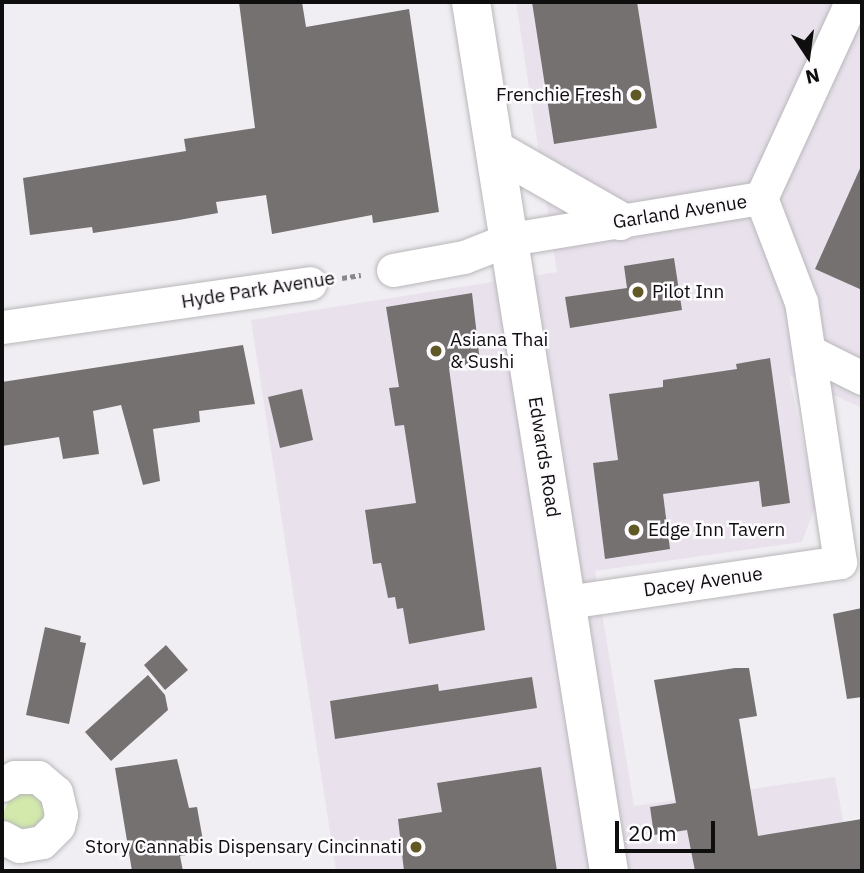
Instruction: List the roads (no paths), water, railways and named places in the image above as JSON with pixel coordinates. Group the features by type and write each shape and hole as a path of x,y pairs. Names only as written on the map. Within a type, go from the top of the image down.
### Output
{"main road":[{"name":"Edwards Road","path":"471,2 609,871"},
{"path":"496,150 620,221"}],"street":[{"name":"Garland Avenue","path":"510,239 761,198 851,2"},
{"path":"761,198 801,302 810,352 862,378"},
{"path":"393,270 464,257 510,239"},
{"name":"Hyde Park Avenue","path":"2,327 310,282"},
{"name":"Dacey Avenue","path":"567,602 840,562 810,352"},
{"path":"2,785 26,775 48,783 61,802 58,826 42,842 23,851"}],"place":[{"name":"Frenchie Fresh","path":"636,95"},
{"name":"Pilot Inn","path":"638,292"},
{"name":"Asiana Thai & Sushi","path":"436,351"},
{"name":"Edge Inn Tavern","path":"634,530"},
{"name":"Story Cannabis Dispensary Cincinnati","path":"416,847"}]}
